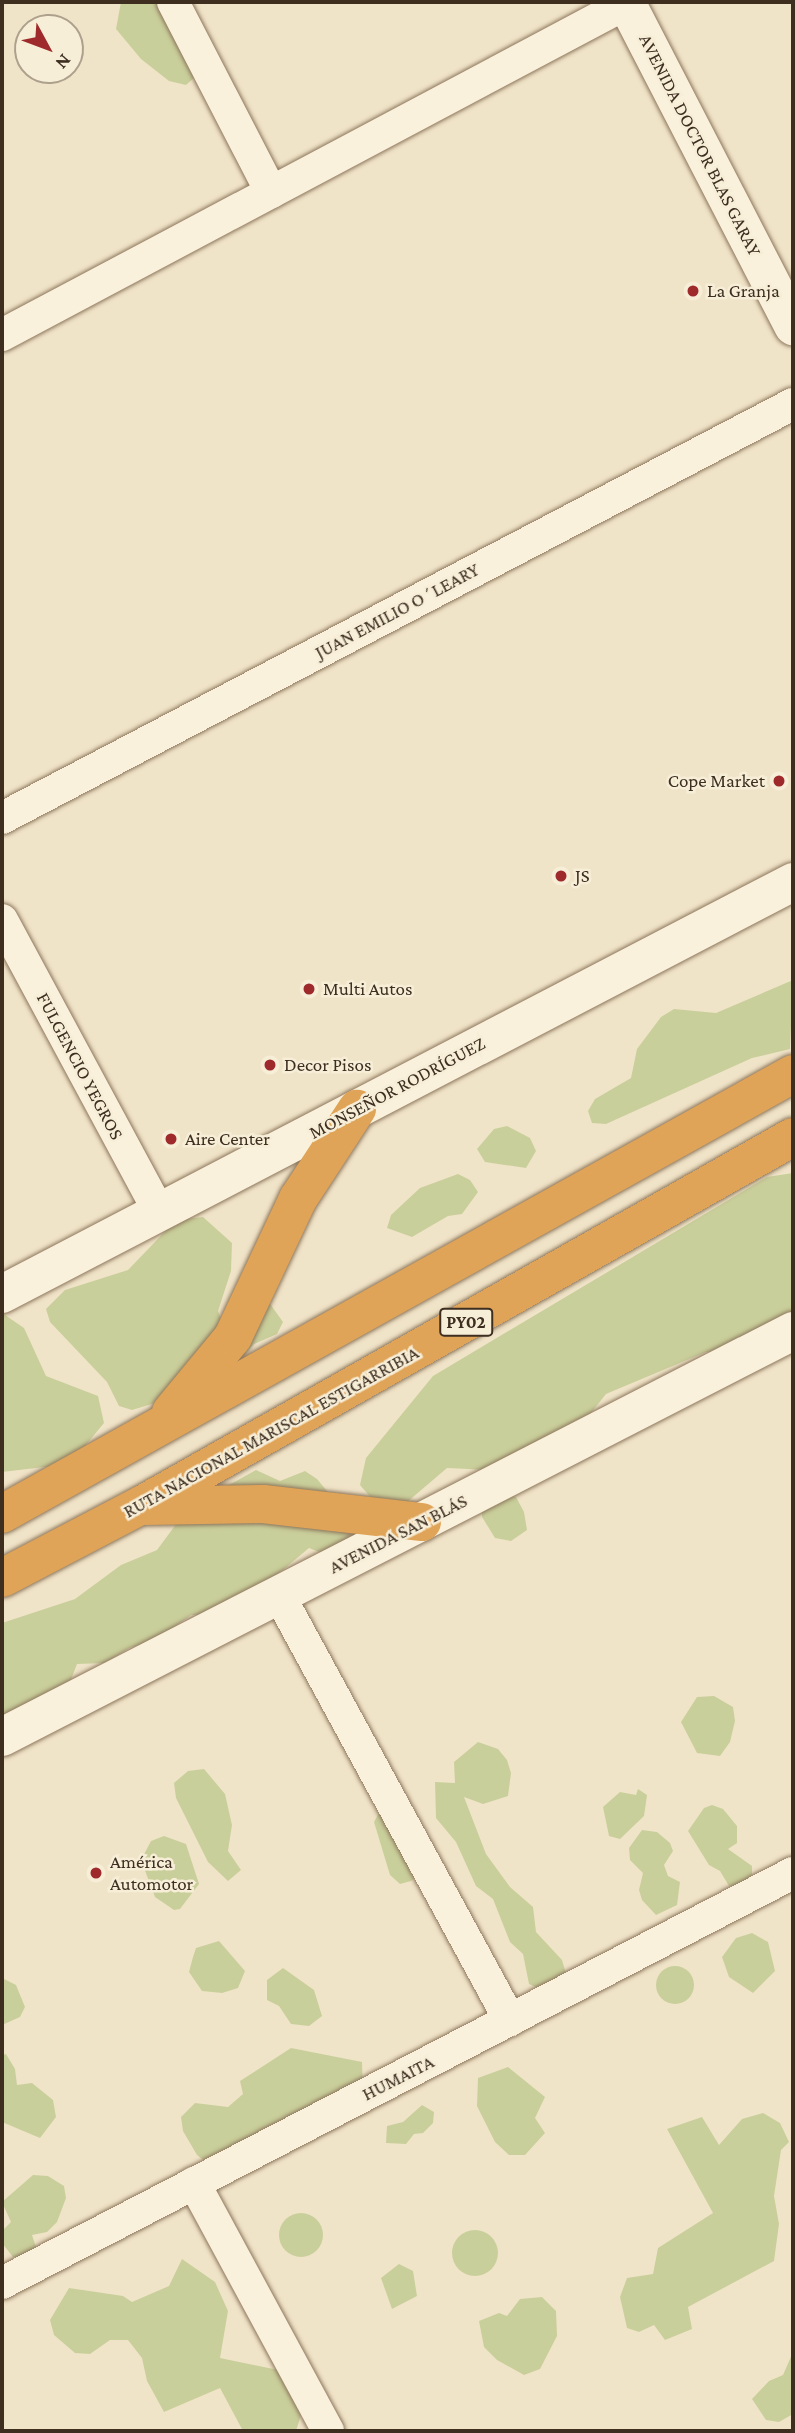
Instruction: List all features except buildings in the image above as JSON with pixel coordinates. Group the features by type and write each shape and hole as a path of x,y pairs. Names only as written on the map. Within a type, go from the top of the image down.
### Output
{"highway":[{"path":"2,1514 793,1074"},
{"path":"148,1435 192,1391 233,1337 298,1199 357,1109"},
{"name":"RUTA NACIONAL MARISCAL ESTIGARRIBIA","path":"2,1578 140,1506 793,1137"},
{"path":"140,1506 263,1504 422,1522"}],"street":[{"path":"173,2 271,192"},
{"path":"2,335 627,2"},
{"name":"AVENIDA DOCTOR BLAS GARAY","path":"627,2 793,326"},
{"name":"JUAN EMILIO O´LEARY","path":"2,818 793,404"},
{"name":"MONSEÑOR RODRÍGUEZ","path":"2,1294 793,882"},
{"name":"FULGENCIO YEGROS","path":"2,920 159,1212"},
{"name":"AVENIDA SAN BLÁS","path":"2,1737 793,1331"},
{"path":"279,1595 510,2020"},
{"name":"HUMAITA","path":"2,2283 793,1873"},
{"path":"194,2183 328,2431"}],"green space":[{"path":"121,2 167,2 195,77 186,85 169,81 141,59 116,29"},
{"path":"793,980 790,1049 752,1058 606,1124 592,1123 588,1111 595,1099 631,1078 637,1049 661,1017 674,1009 716,1013"},
{"path":"507,1126 530,1138 536,1151 526,1168 485,1162 477,1149 494,1129"},
{"path":"793,1173 793,1317 760,1353 706,1352 606,1394 556,1457 531,1472 447,1468 406,1503 378,1506 360,1485 366,1458 433,1376 767,1177"},
{"path":"458,1174 470,1180 478,1192 462,1214 448,1216 412,1237 387,1228 391,1215 420,1188"},
{"path":"203,1217 232,1243 231,1271 218,1311 223,1324 268,1301 283,1322 277,1334 254,1344 214,1385 132,1410 119,1406 107,1382 50,1322 46,1309 65,1290 128,1270 176,1220"},
{"path":"2,1313 24,1328 46,1376 98,1396 104,1423 70,1464 2,1472"},
{"path":"256,1470 280,1481 305,1471 317,1479 342,1509 350,1535 347,1548 335,1558 309,1548 266,1584 205,1615 191,1615 156,1640 129,1648 105,1663 77,1664 67,1690 2,1734 2,1623 75,1599 121,1565 157,1550 188,1508"},
{"path":"504,1494 516,1497 524,1512 527,1530 511,1541 495,1538 482,1517 482,1503"},
{"path":"714,1696 733,1707 735,1721 730,1742 720,1756 697,1753 681,1722 697,1697"},
{"path":"478,1742 498,1749 507,1760 511,1773 508,1796 483,1804 464,1797 486,1854 510,1887 533,1907 536,1932 562,1960 567,1977 538,1988 529,1984 523,1954 510,1942 493,1899 476,1886 456,1842 436,1818 435,1782 455,1783 454,1762"},
{"path":"204,1769 225,1794 232,1825 228,1851 241,1870 228,1881 208,1862 176,1798 174,1783 188,1771"},
{"path":"638,1789 647,1795 644,1816 620,1839 609,1836 603,1807 620,1792 636,1795"},
{"path":"712,1805 723,1809 737,1826 737,1843 728,1849 752,1866 752,1886 729,1886 720,1871 709,1865 688,1831 704,1808"},
{"path":"380,1811 422,1872 411,1881 400,1884 390,1875 374,1822"},
{"path":"642,1830 657,1832 670,1843 673,1851 664,1865 668,1876 680,1882 677,1905 656,1915 642,1900 639,1890 643,1873 630,1860 629,1848"},
{"path":"164,1836 186,1844 199,1884 180,1909 174,1910 155,1897 141,1860 151,1841"},
{"path":"752,1933 768,1942 775,1971 753,1993 729,1977 722,1957 736,1938"},
{"path":"219,1941 245,1971 238,1988 222,1993 202,1991 189,1972 196,1948"},
{"path":"675,1966 689,1971 694,1985 689,1999 675,2004 661,1999 656,1985 661,1971"},
{"path":"283,1968 314,1990 322,2016 309,2026 291,2024 279,2006 267,2000 267,1980"},
{"path":"2,1978 16,1985 25,2007 20,2017 2,2025"},
{"path":"291,2048 362,2062 363,2090 215,2169 197,2155 183,2131 181,2117 195,2103 228,2107 243,2094 240,2081"},
{"path":"6,2054 15,2069 17,2085 32,2083 53,2100 56,2117 40,2138 2,2122 2,2055"},
{"path":"508,2067 545,2097 535,2118 545,2133 525,2155 509,2155 495,2142 477,2106 478,2078"},
{"path":"422,2105 434,2112 433,2123 423,2133 414,2134 406,2144 386,2143 387,2126 403,2122"},
{"path":"763,2113 780,2123 789,2142 781,2150 774,2196 779,2224 774,2261 688,2307 692,2329 665,2340 654,2325 639,2332 627,2328 620,2297 627,2278 653,2274 658,2248 713,2213 667,2129 702,2117 719,2145 742,2119"},
{"path":"33,2175 48,2176 64,2186 66,2198 57,2222 47,2232 32,2235 36,2247 26,2258 13,2257 2,2243 2,2231 11,2222 2,2202"},
{"path":"301,2213 317,2219 323,2235 317,2251 301,2257 285,2251 279,2235 285,2219"},
{"path":"475,2230 491,2237 498,2253 491,2269 475,2276 459,2269 452,2253 459,2237"},
{"path":"182,2259 215,2282 228,2311 220,2358 278,2370 304,2405 296,2431 243,2431 220,2388 164,2412 147,2381 142,2358 128,2340 110,2340 90,2354 75,2353 54,2335 50,2320 69,2288 123,2296 132,2302 169,2286"},
{"path":"399,2264 413,2271 417,2296 392,2309 381,2278"},
{"path":"542,2297 556,2311 557,2336 540,2369 524,2375 497,2360 484,2347 479,2321 499,2313 507,2316 520,2299"},
{"path":"793,2352 793,2414 779,2422 766,2420 752,2399 769,2381 783,2375"}],"place":[{"name":"La Granja","path":"693,291"},
{"name":"Cope Market","path":"779,781"},
{"name":"JS","path":"561,876"},
{"name":"Multi Autos","path":"309,989"},
{"name":"Decor Pisos","path":"270,1065"},
{"name":"Aire Center","path":"171,1139"},
{"name":"América Automotor","path":"96,1873"}]}
